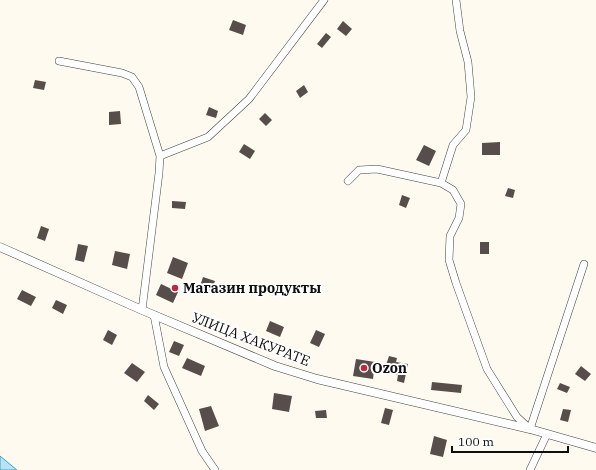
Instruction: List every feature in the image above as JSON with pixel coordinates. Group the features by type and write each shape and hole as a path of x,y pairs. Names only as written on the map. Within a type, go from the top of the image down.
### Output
{"street":[{"path":"160,156 208,137 249,98 324,0"},
{"path":"441,183 453,145 466,130 471,97 468,62 460,31 456,0"},
{"path":"59,61 122,73 132,78 139,87 160,156 142,310"},
{"path":"348,181 360,170 377,169 441,183 453,190 461,204 459,218 450,236 449,260 487,369 517,417 530,429 584,264"},
{"name":"УЛИЦА ХАКУРАТЕ","path":"0,247 142,310 275,366 317,379 530,429 596,448"},
{"path":"154,315 164,367 202,451 215,470"},
{"path":"530,470 547,434"}],"water":[{"path":"0,456 17,470 0,470"}],"building":[{"path":"233,20 246,25 243,35 229,30"},
{"path":"343,21 352,29 346,36 337,29"},
{"path":"326,33 331,37 322,48 317,44"},
{"path":"35,80 46,82 44,90 33,88"},
{"path":"304,85 308,92 300,98 296,91"},
{"path":"209,107 218,111 216,118 206,115"},
{"path":"120,111 121,124 109,125 109,112"},
{"path":"265,113 272,120 266,126 259,119"},
{"path":"500,142 500,155 482,155 482,143"},
{"path":"244,144 255,151 250,159 239,152"},
{"path":"424,145 436,151 429,166 416,160"},
{"path":"508,188 515,190 513,198 505,196"},
{"path":"402,195 410,198 406,208 399,205"},
{"path":"172,201 186,202 185,209 172,208"},
{"path":"41,226 49,229 45,241 37,238"},
{"path":"480,242 489,242 489,254 480,254"},
{"path":"78,244 88,246 84,262 75,260"},
{"path":"115,251 130,254 127,269 112,265"},
{"path":"173,257 188,263 182,279 167,273"},
{"path":"203,277 215,281 211,293 199,289"},
{"path":"161,284 178,292 173,303 156,295"},
{"path":"22,290 36,297 31,306 17,299"},
{"path":"56,300 67,305 63,314 52,308"},
{"path":"270,321 284,327 280,337 266,331"},
{"path":"108,330 117,335 112,345 103,340"},
{"path":"316,330 325,334 319,347 310,343"},
{"path":"174,341 184,345 179,356 169,352"},
{"path":"389,356 397,358 396,362 408,364 404,383 397,381 398,375 384,371"},
{"path":"187,358 205,366 201,376 182,368"},
{"path":"356,359 375,362 373,379 353,376"},
{"path":"132,363 145,372 137,382 124,373"},
{"path":"581,366 591,374 585,381 575,374"},
{"path":"432,382 462,385 461,393 431,390"},
{"path":"560,383 570,387 567,393 557,389"},
{"path":"274,393 292,396 289,412 272,409"},
{"path":"148,395 159,404 154,410 144,401"},
{"path":"211,406 219,426 205,431 199,409"},
{"path":"385,408 393,410 389,425 381,423"},
{"path":"563,409 571,410 568,422 560,420"},
{"path":"326,410 327,418 316,418 315,411"},
{"path":"434,436 447,440 443,457 430,454"}],"place":[{"name":"Магазин продукты","path":"175,288"},
{"name":"Ozon","path":"364,368"}]}
